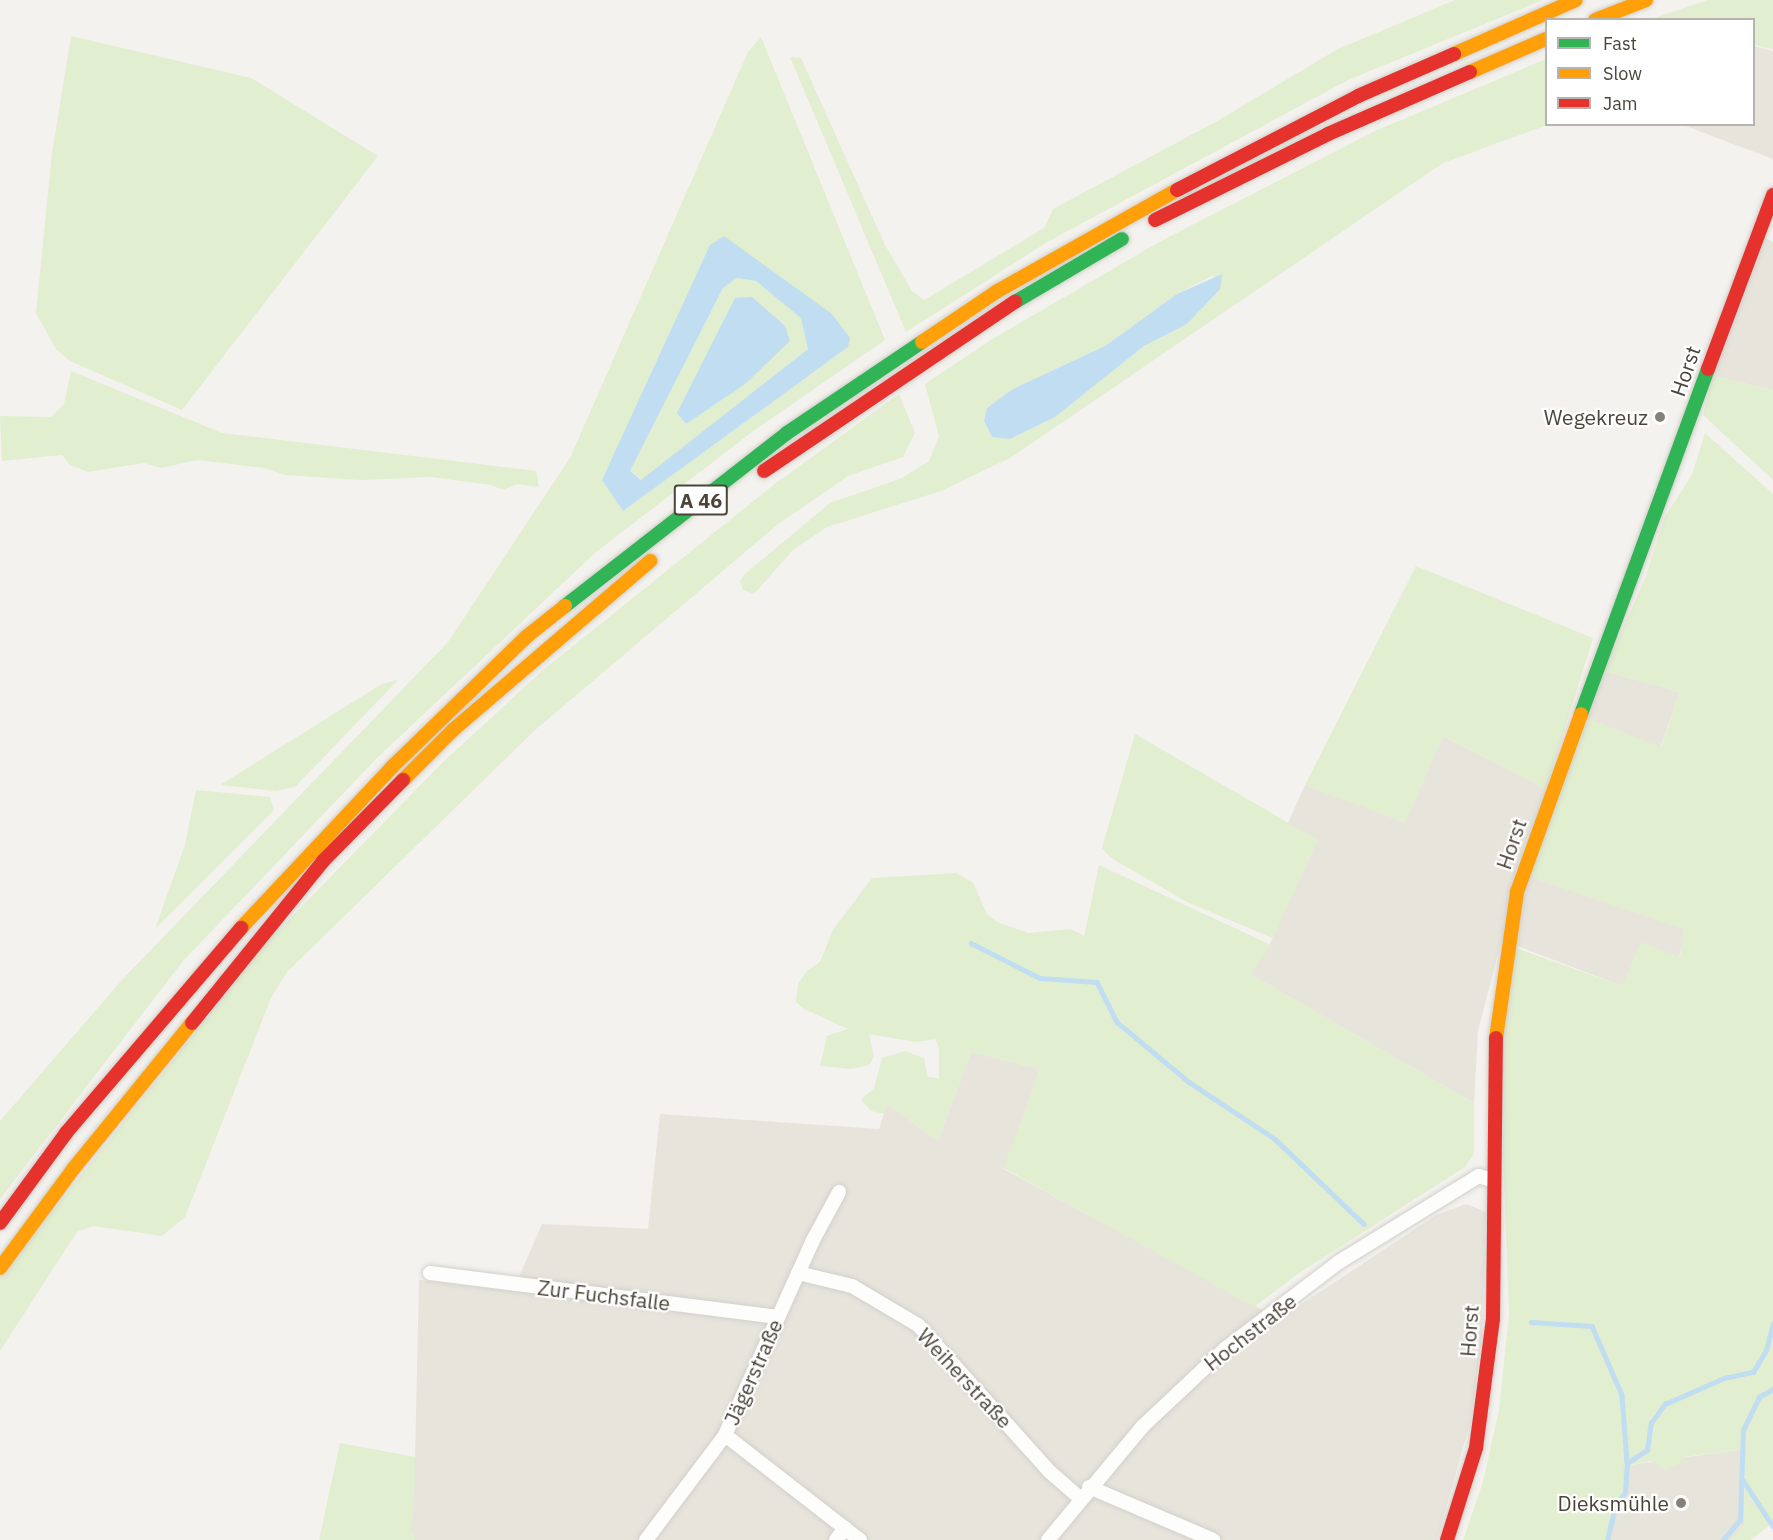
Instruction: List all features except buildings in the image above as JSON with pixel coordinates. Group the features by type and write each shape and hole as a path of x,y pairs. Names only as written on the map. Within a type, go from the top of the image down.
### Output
{"main road":[{"name":"A 46","path":"0,1223 66,1133 153,1027 296,866 384,775 526,637 787,433 996,292 1218,167 1358,96 1576,0"},
{"path":"1599,18 1646,0"},
{"name":"A 46","path":"747,484 975,326 1161,217 1328,134 1545,39"},
{"name":"Horst","path":"1447,1540 1476,1448 1485,1390 1492,1319 1491,1180 1494,1051 1517,892 1551,792 1669,483 1742,271 1773,195"},
{"path":"0,1268 74,1168 323,861 453,730 583,615 665,549"}],"street":[{"name":"Hochstraße","path":"1048,1540 1085,1493 1183,1385 1254,1326 1340,1262 1385,1233 1479,1176 1491,1180"},
{"name":"Jägerstraße","path":"646,1540 724,1435 798,1273 839,1191"},
{"name":"Zur Fuchsfalle","path":"430,1273 778,1317"},
{"name":"Weiherstraße","path":"798,1273 852,1286 918,1325 1050,1472 1085,1493 1190,1535 1213,1540"},
{"path":"724,1435 860,1540"},
{"path":"836,1540 845,1528"}],"shaded area":[{"path":"1755,46 1773,51 1773,159 1686,126 1755,126"},
{"path":"1765,238 1773,242 1773,390 1713,376"},
{"path":"1604,671 1680,692 1660,748 1587,718"},
{"path":"1443,736 1546,789 1528,876 1685,929 1679,958 1622,986 1502,940 1478,1030 1474,1103 1250,974 1273,938 1188,902 1207,857 1317,839 1287,825 1305,785 1405,822"},
{"path":"971,1052 1040,1069 1004,1169 1279,1319 1436,1215 1466,1204 1486,1212 1482,1337 1470,1423 1437,1540 408,1540 415,1457 419,1280 513,1291 542,1224 648,1229 660,1114 879,1129 887,1104 938,1141"},
{"name":"Dieksmühle","path":"1745,1449 1744,1527 1731,1540 1605,1540 1610,1513 1623,1493 1623,1466"}],"green space":[{"path":"1455,0 1543,0 1348,80 1049,241 906,332 790,57 801,58 885,245 912,291 924,300 1044,228 1053,209 1219,120 1336,50"},
{"path":"1708,0 1773,0 1773,49 1755,45 1755,18 1654,18"},
{"path":"71,36 251,78 378,156 182,410 70,361 56,349 36,313 52,153"},
{"path":"761,37 885,340 752,432 596,552 377,758 183,961 0,1199 0,1121 121,981 448,642 570,458 748,52","holes":["724,236 848,347 623,511 602,479"]},
{"path":"1545,59 1545,126 1443,163 1010,458 941,491 827,527 793,550 754,594 743,590 740,581 746,573 830,503 902,478 929,461 939,436 925,384 994,338 1161,241 1375,131","holes":["1214,275 1207,302 1187,324 1144,346 1055,417 1010,439 992,437 984,421 987,408 1013,389 1105,346 1177,294"]},
{"path":"737,278 756,281 802,318 808,349 642,480 630,471 723,288"},
{"path":"71,371 222,433 536,471 539,487 517,484 503,490 491,485 431,477 360,480 285,475 264,468 197,460 161,468 144,463 88,472 70,465 62,455 2,461 0,416 51,417 64,404"},
{"path":"1713,376 1773,390 1773,480 1703,415"},
{"path":"899,394 915,433 903,457 848,476 777,525 534,731 287,972 271,998 185,1217 162,1236 93,1226 77,1232 0,1351 0,1277 269,940 442,763 542,671 776,483"},
{"path":"1705,433 1773,494 1773,1522 1751,1540 1731,1540 1744,1527 1745,1449 1683,1457 1679,1465 1665,1470 1651,1461 1623,1466 1623,1493 1610,1513 1605,1540 1463,1540 1483,1482 1499,1410 1509,1314 1499,1046 1513,947 1622,986 1641,942 1680,957 1684,929 1528,876 1587,718 1661,747 1680,692 1604,671 1646,576 1664,518 1692,475"},
{"path":"1416,566 1593,638 1546,789 1443,736 1405,823 1305,785"},
{"path":"399,679 295,787 276,791 220,785 380,685"},
{"path":"1135,734 1318,840 1273,938 1187,902 1111,858 1102,848"},
{"path":"196,790 270,797 274,810 155,929 185,845"},
{"path":"1099,865 1271,945 1250,974 1474,1103 1474,1154 1465,1167 1299,1273 1254,1307 1004,1168 1040,1069 971,1052 938,1141 887,1104 885,1114 871,1111 861,1100 874,1088 882,1058 905,1051 924,1058 928,1077 939,1078 939,1048 935,1039 917,1042 869,1034 874,1057 869,1065 851,1069 820,1066 827,1036 848,1029 804,1009 796,1002 798,984 807,971 820,962 833,930 872,878 956,873 973,883 987,914 997,922 1029,933 1071,929 1084,936"},
{"path":"340,1443 415,1457 414,1510 410,1531 415,1534 415,1540 319,1540"}],"water":[{"path":"724,236 832,314 850,338 848,347 623,511 602,480 710,245","holes":["737,278 756,281 801,318 808,349 641,480 630,471 723,288"]},
{"path":"1222,274 1220,289 1187,324 1144,346 1055,417 1010,439 992,437 984,421 987,408 1013,389 1105,346 1177,294"},
{"path":"752,297 785,326 790,341 745,384 686,424 677,413 735,298"}],"waterway":[{"path":"971,943 1040,978 1097,982 1117,1022 1189,1082 1275,1139 1364,1224"},
{"path":"1531,1322 1592,1326 1622,1395 1627,1463"},
{"path":"1607,1540 1616,1505 1625,1492 1627,1463 1647,1450 1651,1423 1665,1404 1724,1378 1753,1372 1766,1350 1773,1324"},
{"path":"1723,1540 1740,1520 1743,1430 1759,1397 1773,1389"},
{"path":"1743,1480 1773,1526"}],"traffic: fast":[{"path":"1015,302 1122,239"},
{"path":"565,606 787,433 922,342"},
{"path":"1581,714 1708,369"}],"traffic: slow":[{"path":"1454,54 1576,0"},
{"path":"1600,18 1646,0"},
{"path":"1470,72 1545,39"},
{"path":"922,342 996,292 1177,190"},
{"path":"403,780 453,730 650,561"},
{"path":"241,928 392,767 526,637 565,606"},
{"path":"1496,1038 1517,892 1581,714"},
{"path":"0,1268 74,1168 192,1023"}],"traffic: jam":[{"path":"1177,190 1358,96 1454,54"},
{"path":"1155,220 1328,134 1470,72"},
{"path":"1708,369 1773,195"},
{"path":"764,471 1015,302"},
{"path":"192,1023 323,861 403,780"},
{"path":"0,1223 66,1133 241,928"},
{"path":"1447,1540 1476,1448 1493,1319 1496,1038"}],"place":[{"name":"Wegekreuz","path":"1660,417"},
{"name":"Dieksmühle","path":"1681,1503"}]}
